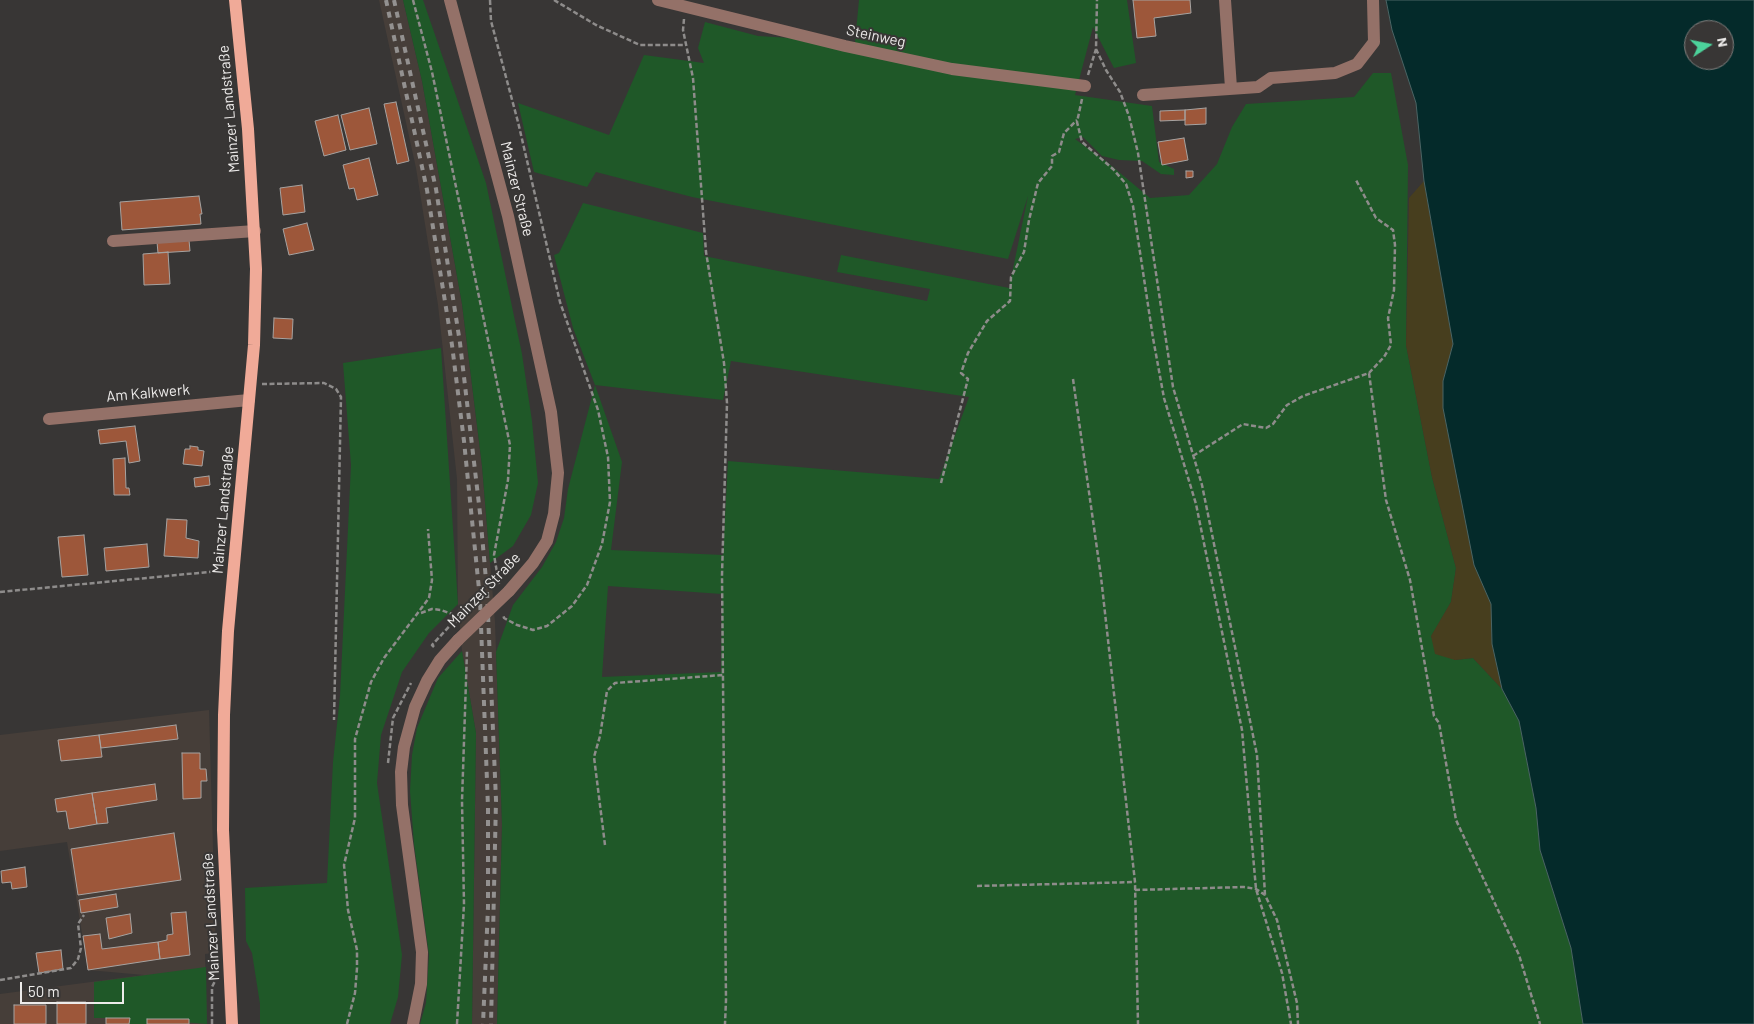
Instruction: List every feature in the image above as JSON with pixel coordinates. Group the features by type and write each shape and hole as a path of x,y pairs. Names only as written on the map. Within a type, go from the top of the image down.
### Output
{"main road":[{"name":"Mainzer Landstraße","path":"232,1024 225,884 224,731 228,631 251,384 256,306 255,231 235,0"}],"street":[{"name":"Mainzer Straße","path":"413,1024 421,984 422,952 402,805 401,772 404,747 415,707 427,681 440,660 461,642 504,591 534,563 547,541 554,514 558,473 551,412 508,216 450,0"},
{"path":"1225,0 1232,88"},
{"path":"1143,95 1258,87 1271,78 1335,73 1357,64 1374,42 1373,0"},
{"name":"Steinweg","path":"662,1 952,69 1085,86"},
{"path":"113,241 255,231"},
{"name":"Am Kalkwerk","path":"49,419 249,400"}],"path":[{"path":"413,0 432,72 510,445 508,480 494,555 504,591"},
{"path":"490,0 494,32 518,122 560,302 598,410 608,457 610,502 602,544 587,585 572,606 547,626 533,630 504,618 502,609"},
{"path":"554,0 596,25 640,44 686,45"},
{"path":"1097,0 1096,49 1078,118 1082,142 1113,169 1126,184 1133,206 1164,398 1196,504 1240,720 1245,755 1256,889 1282,973 1291,1024"},
{"path":"686,8 683,30 692,78 706,252 724,363 727,403 722,575 726,1000 724,1024"},
{"path":"1096,49 1106,70 1120,92 1133,131 1173,387 1202,485 1257,755 1265,895 1277,920 1297,1003 1298,1024"},
{"path":"941,483 968,379 960,373 968,353 987,321 1010,301 1011,277 1024,252 1038,183 1052,166 1052,156 1059,152 1064,133 1078,118"},
{"path":"1193,456 1243,424 1266,428 1273,424 1287,405 1303,396 1369,373 1384,357 1391,345 1388,318 1394,290 1395,246 1393,230 1376,218 1356,180"},
{"path":"1369,373 1386,500 1410,580 1434,716 1438,723 1456,820 1519,955 1540,1024"},
{"path":"1074,379 1103,586 1135,882 1138,1024"},
{"path":"251,384 324,383 336,389 341,397 334,720"},
{"path":"347,1024 355,993 357,968 357,950 348,910 344,865 355,818 355,739 371,682 384,658 420,613 429,598 432,580 428,529"},
{"path":"0,592 218,571"},
{"path":"420,613 432,609 452,614 457,618 459,627"},
{"path":"432,645 457,618"},
{"path":"457,1024 464,904 462,801 467,652 461,642"},
{"path":"605,845 594,757 600,736 608,691 615,683 724,675"},
{"path":"977,886 1135,882"},
{"path":"1135,890 1244,887 1256,889 1265,895"},
{"path":"0,980 71,968 78,959 81,948 78,924 84,915"},
{"path":"212,1024 212,987 217,978 217,971"}],"shaded area":[{"path":"379,0 403,0 422,81 462,304 482,466 495,622 502,824 497,1024 472,1024 476,733 462,651 458,604 457,479 438,305 416,168"},
{"path":"209,710 216,953 205,954 207,1024 0,1024 0,994 144,975 88,970 67,842 0,851 0,735"}],"green space":[{"path":"403,0 423,0 486,183 522,354 532,421 538,483 531,515 513,546 490,563 482,466 462,304 422,81"},
{"path":"859,0 1127,0 1136,63 1114,68 1093,27 1075,95 1152,106 1159,162 1174,169 1174,175 1161,174 1142,161 1119,160 1102,156 1083,137 1075,139 1107,162 1150,198 1189,195 1217,164 1232,127 1246,104 1354,97 1373,73 1391,73 1408,165 1406,345 1432,477 1456,568 1451,602 1431,637 1455,660 1473,658 1502,689 1519,721 1536,808 1540,850 1571,948 1583,1024 497,1024 502,825 496,652 513,605 542,567 556,542 564,518 568,489 595,385 573,328 554,255 559,253 583,203 703,233 704,256 927,301 930,289 837,272 841,255 1009,288 1028,196 1008,259 692,197 596,172 587,187 534,172 518,103 609,135 644,55 704,63 698,48 705,22 758,36 855,42","holes":["731,361 969,397 939,479 728,461 723,555 611,550 622,462 595,385 723,400","608,586 722,594 721,672 602,677"]},
{"path":"441,348 458,604 429,633 402,672 381,735 377,783 402,955 398,997 390,1024 260,1024 260,1004 252,953 246,941 245,888 327,883 333,762 340,696 351,465 343,363"},
{"path":"462,651 476,733 472,1024 420,1024 426,1003 429,955 414,844 410,791 412,755 417,728 438,678"},
{"path":"206,967 207,1024 147,1019 147,1024 129,1024 129,1018 94,1018 94,982"}],"sand":[{"path":"1424,181 1453,344 1443,381 1484,586 1491,604 1492,644 1502,689 1473,658 1455,660 1435,654 1431,636 1451,602 1456,568 1432,477 1406,345 1409,198"}],"water":[{"path":"1386,0 1754,0 1754,1024 1583,1024 1571,948 1540,850 1536,808 1519,721 1502,689 1492,644 1491,604 1474,565 1443,408 1443,381 1453,344 1424,181 1416,103 1392,30"}],"building":[{"path":"1133,0 1190,0 1191,13 1154,18 1156,36 1137,38"},
{"path":"396,102 409,161 397,164 384,104"},
{"path":"369,108 377,144 350,150 341,115"},
{"path":"1206,108 1206,124 1185,125 1185,110"},
{"path":"1185,110 1185,120 1160,121 1160,111"},
{"path":"338,115 346,150 324,156 315,121"},
{"path":"1184,138 1188,160 1162,165 1158,142"},
{"path":"369,158 378,195 357,200 354,188 349,189 343,165"},
{"path":"1186,171 1193,171 1193,177 1186,178"},
{"path":"302,185 305,212 283,215 280,188"},
{"path":"199,196 202,214 200,214 201,224 122,230 120,202"},
{"path":"307,223 314,250 289,255 283,229"},
{"path":"189,240 190,251 158,253 157,242"},
{"path":"168,252 170,284 144,285 143,254"},
{"path":"274,318 293,319 292,339 273,338"},
{"path":"135,426 140,461 129,463 126,441 100,444 98,430"},
{"path":"190,446 198,447 198,450 204,451 202,466 183,464 185,449 190,449"},
{"path":"125,458 126,488 129,488 130,495 114,495 113,459"},
{"path":"209,476 210,485 195,487 194,478"},
{"path":"167,519 187,520 186,538 199,541 198,558 164,556"},
{"path":"84,535 88,575 62,577 58,537"},
{"path":"147,544 149,567 106,571 104,548"},
{"path":"176,725 178,739 101,748 99,735"},
{"path":"99,735 102,757 61,761 58,740"},
{"path":"182,753 200,753 200,769 206,769 207,781 201,781 201,798 183,799"},
{"path":"155,784 157,800 106,808 108,823 97,824 92,793"},
{"path":"92,793 97,824 69,829 66,811 57,812 55,799"},
{"path":"174,833 181,880 78,895 71,849"},
{"path":"25,867 27,887 12,889 11,882 2,883 1,871"},
{"path":"116,894 118,907 81,913 79,900"},
{"path":"186,912 190,955 160,959 158,942 167,940 167,935 173,934 171,913"},
{"path":"130,914 132,933 109,939 106,918"},
{"path":"100,934 102,949 158,942 160,959 88,970 83,936"},
{"path":"61,950 63,969 39,973 36,953"},
{"path":"57,1002 86,1002 86,1024 57,1024"},
{"path":"14,1005 46,1005 46,1024 14,1024"},
{"path":"106,1018 130,1018 129,1024 106,1024"},
{"path":"147,1019 189,1019 189,1024 147,1024"}],"railway":[{"path":"386,0 427,190 452,345 480,599 488,807 488,907 483,1024"},
{"path":"394,0 436,189 460,343 480,513 487,591 496,800 491,1024"}]}
